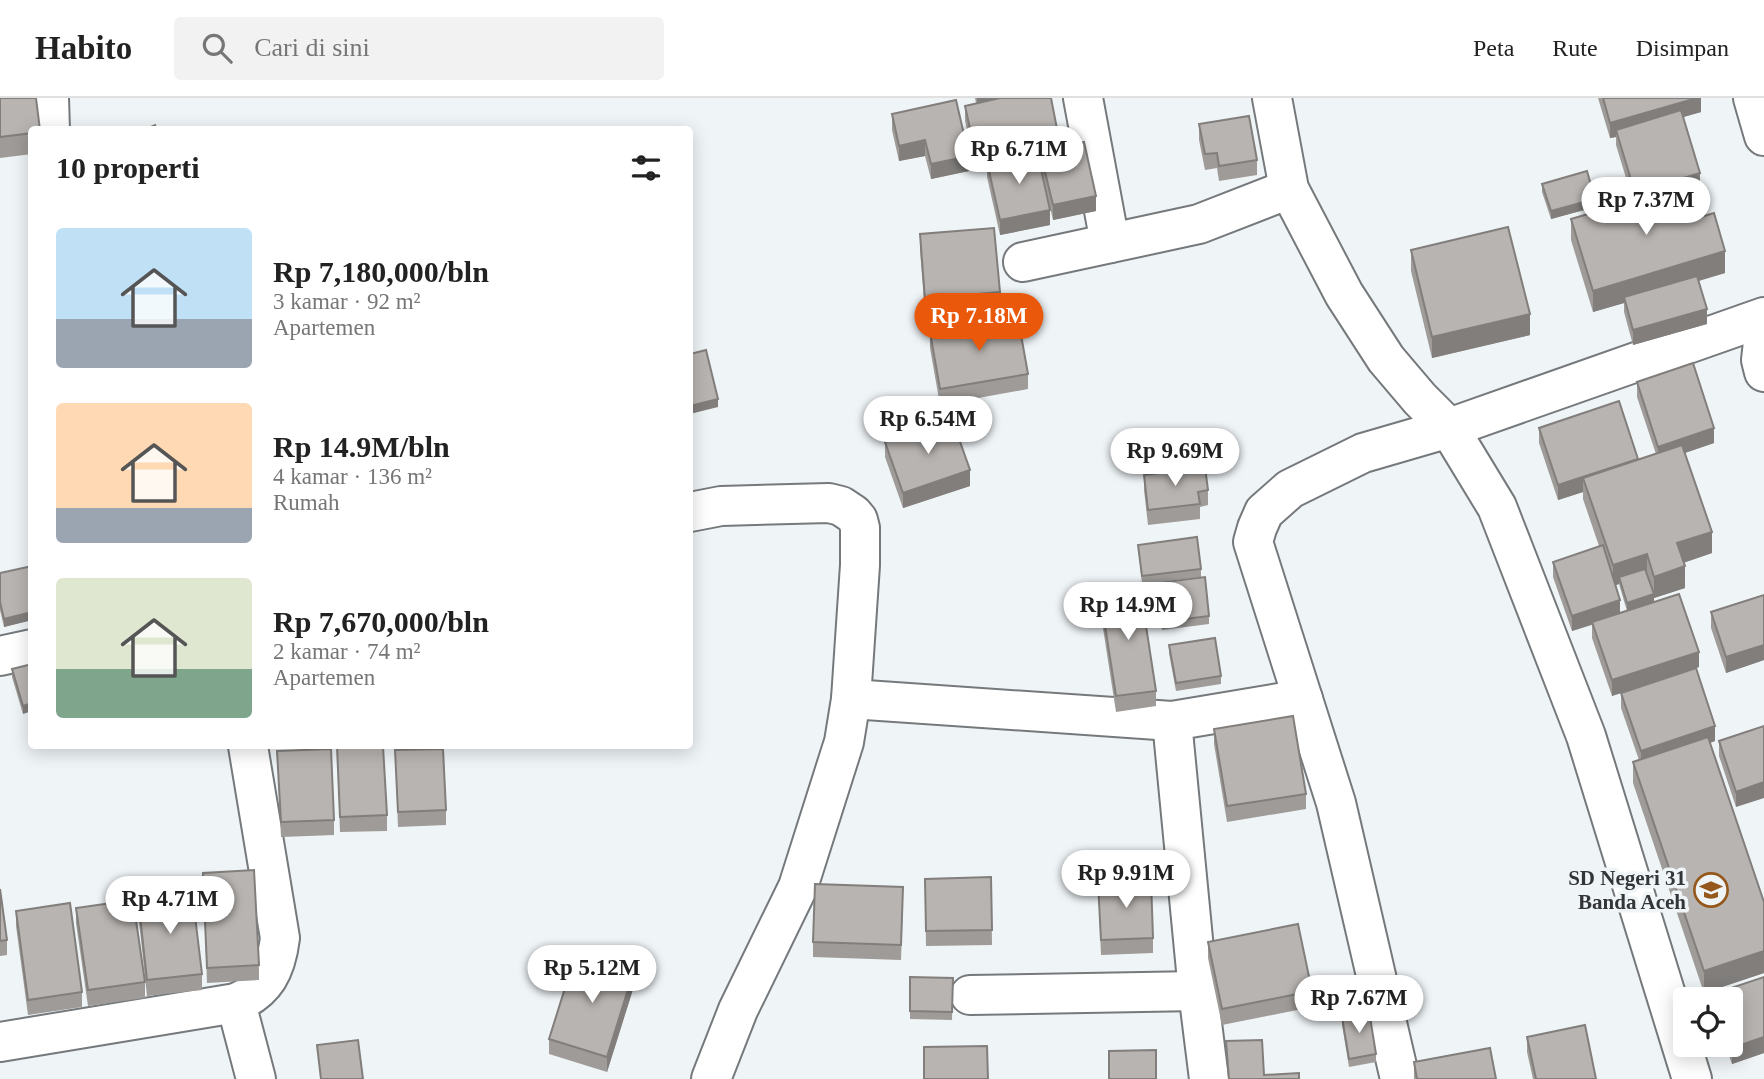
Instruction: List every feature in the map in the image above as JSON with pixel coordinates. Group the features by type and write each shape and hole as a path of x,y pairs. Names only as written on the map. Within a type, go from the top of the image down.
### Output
{"street":[{"path":"49,98 50,126"},
{"path":"1083,98 1110,243"},
{"path":"1272,98 1289,189 1344,294 1386,359 1449,428 1497,507 1586,736 1692,1079"},
{"path":"1753,98 1764,136"},
{"path":"1023,262 1199,224 1289,189"},
{"path":"1400,1079 1336,803 1254,542 1264,512 1290,489 1363,453 1449,428 1764,317"},
{"path":"1764,333 1761,360 1764,372"},
{"path":"693,511 721,506 829,503 841,506 853,514 860,528 852,699 844,742 798,887 738,1010 712,1079"},
{"path":"0,656 28,650"},
{"path":"852,699 1172,721 1303,699"},
{"path":"1172,721 1209,1079"},
{"path":"0,1042 236,1003 248,998 263,985 278,957 280,938 248,749"},
{"path":"970,995 1198,991"},
{"path":"236,1003 256,1079"}],"building":[{"path":"0,98 36,98 40,126 28,126 28,134 0,137"},
{"path":"1000,98 1051,98 1059,139 976,156 965,106"},
{"path":"1603,98 1697,98 1610,123"},
{"path":"956,100 969,156 931,164 925,140 899,146 892,114"},
{"path":"1681,110 1700,173 1635,193 1616,130"},
{"path":"1249,116 1257,160 1219,166 1217,153 1205,154 1199,124"},
{"path":"1084,142 1096,196 1053,205 1040,151"},
{"path":"1037,151 1050,210 1000,220 987,162"},
{"path":"1587,171 1595,199 1551,211 1542,184"},
{"path":"1691,184 1701,217 1714,213 1725,251 1593,291 1571,219"},
{"path":"1508,227 1530,314 1432,337 1411,250"},
{"path":"994,228 1000,292 925,299 920,234"},
{"path":"1697,276 1707,309 1633,330 1624,297"},
{"path":"1018,318 1028,374 940,389 930,332"},
{"path":"706,350 718,399 693,405 693,353"},
{"path":"1693,363 1714,428 1658,447 1637,382"},
{"path":"1619,401 1638,459 1558,485 1539,428"},
{"path":"952,419 970,470 903,493 885,442"},
{"path":"1682,445 1712,532 1677,543 1685,566 1654,577 1647,554 1613,565 1583,478"},
{"path":"1205,467 1208,490 1198,492 1200,504 1148,510 1144,475"},
{"path":"1197,537 1201,569 1142,576 1138,545"},
{"path":"1603,545 1620,600 1572,616 1553,562"},
{"path":"28,567 28,613 4,619 0,602 0,573"},
{"path":"1645,569 1654,594 1627,603 1619,577"},
{"path":"1205,577 1209,616 1162,622 1157,583"},
{"path":"1140,587 1156,691 1116,696 1100,594"},
{"path":"1679,594 1699,652 1612,680 1592,622"},
{"path":"1764,595 1764,645 1726,657 1711,612"},
{"path":"1215,638 1221,676 1176,683 1169,645"},
{"path":"28,665 28,704 23,706 12,669"},
{"path":"1696,668 1715,726 1641,751 1621,693"},
{"path":"1293,716 1306,794 1227,806 1214,729"},
{"path":"1764,726 1764,782 1736,792 1719,741"},
{"path":"1708,737 1764,902 1764,951 1704,971 1633,762"},
{"path":"331,749 334,820 281,822 277,751"},
{"path":"337,749 383,749 387,815 340,817"},
{"path":"443,749 446,810 398,812 395,750"},
{"path":"254,870 259,965 207,968 203,873"},
{"path":"991,877 992,930 926,931 925,879"},
{"path":"1151,880 1153,938 1101,940 1098,882"},
{"path":"815,884 903,887 901,945 813,942"},
{"path":"0,889 7,940 0,941"},
{"path":"192,891 202,974 147,980 138,897"},
{"path":"133,900 145,982 88,990 76,908"},
{"path":"70,903 82,992 28,1000 16,911"},
{"path":"1298,924 1312,991 1222,1009 1208,942"},
{"path":"576,953 634,970 607,1057 549,1039"},
{"path":"910,977 953,978 952,1012 910,1011"},
{"path":"1764,977 1764,1037 1743,1044 1743,987 1734,987"},
{"path":"1369,1011 1376,1054 1349,1059 1342,1017"},
{"path":"1585,1025 1596,1079 1536,1079 1527,1037"},
{"path":"358,1040 363,1079 321,1079 317,1045"},
{"path":"1262,1040 1264,1075 1299,1073 1299,1079 1229,1079 1226,1041"},
{"path":"987,1046 988,1079 924,1079 924,1047"},
{"path":"1490,1048 1496,1079 1417,1079 1414,1062"},
{"path":"1156,1050 1156,1079 1109,1079 1109,1051"}],"place":[{"name":"SD Negeri 31 Banda Aceh","path":"1711,890"}]}
